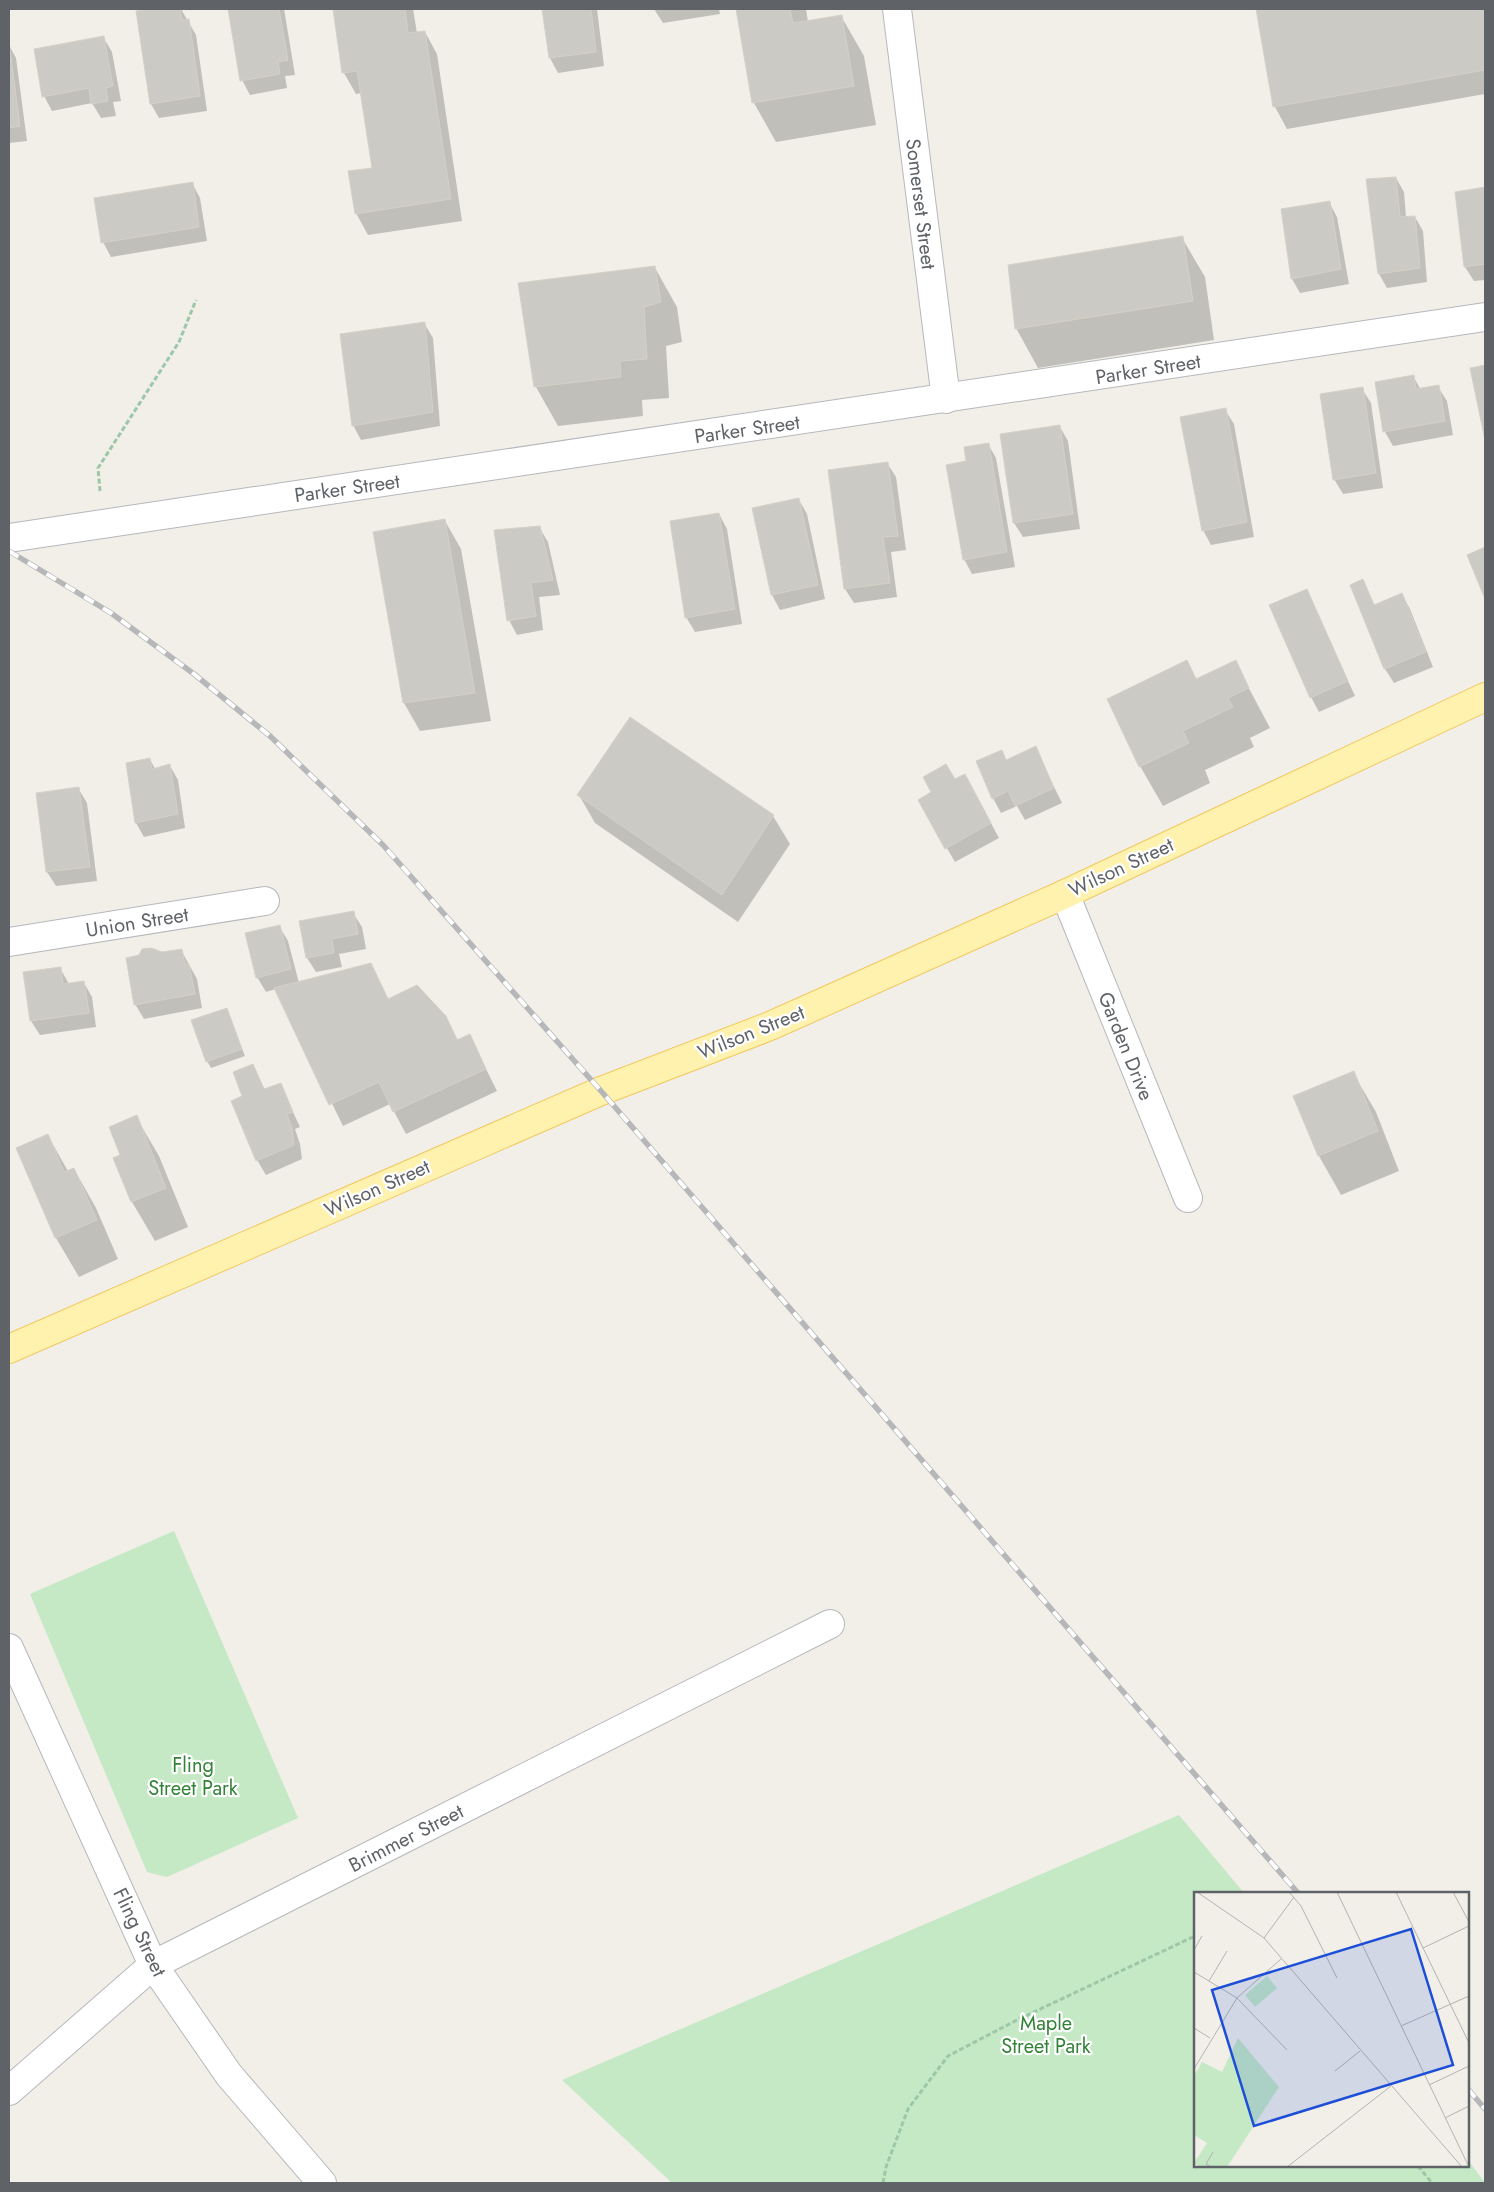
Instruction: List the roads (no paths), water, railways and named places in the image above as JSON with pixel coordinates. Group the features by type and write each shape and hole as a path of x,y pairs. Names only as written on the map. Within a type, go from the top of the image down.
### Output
{"main road":[{"name":"Wilson Street","path":"9,1349 601,1091 770,1026 1065,894 1485,697"}],"street":[{"name":"Somerset Street","path":"897,9 946,399"},
{"name":"Parker Street","path":"9,538 1485,317"},
{"name":"Garden Drive","path":"1065,894 1188,1198"},
{"name":"Union Street","path":"9,942 265,901"},
{"name":"Brimmer Street","path":"9,2091 153,1966 830,1624"},
{"name":"Fling Street","path":"9,1648 153,1966 229,2075 322,2183"}],"railway":[{"path":"9,551 111,613 194,674 270,736 383,845 601,1091 1297,1892"},
{"path":"1469,2090 1485,2109"}],"park label":[{"name":"Fling Street Park","path":"193,1776"},
{"name":"Maple Street Park","path":"1046,2034"}]}
